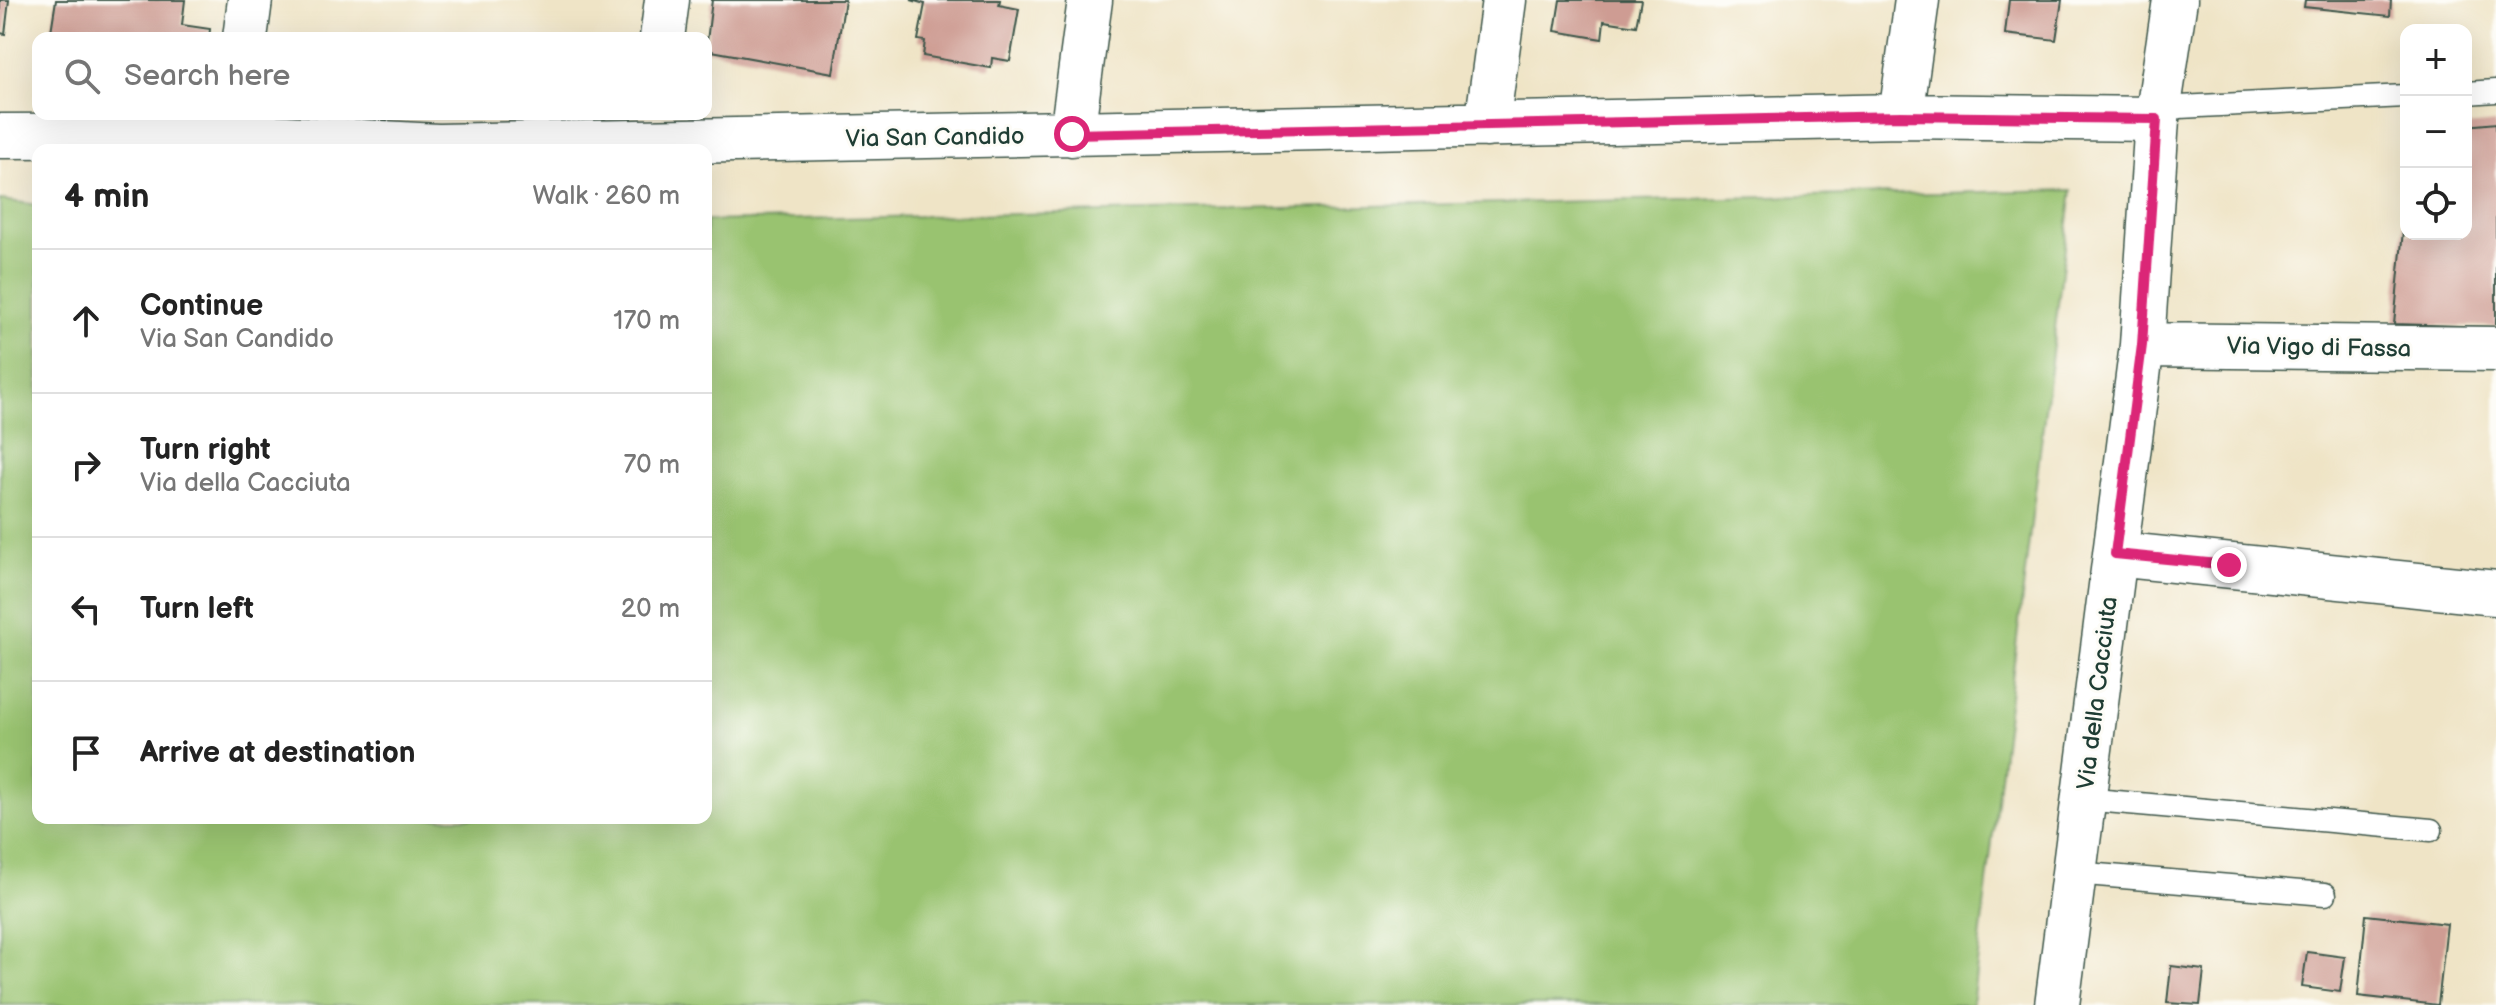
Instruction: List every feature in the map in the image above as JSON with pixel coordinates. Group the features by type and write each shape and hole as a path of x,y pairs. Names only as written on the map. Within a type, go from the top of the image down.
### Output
{"street":[{"path":"246,32 250,0"},
{"path":"663,32 667,0"},
{"path":"1072,134 1090,0"},
{"path":"1487,125 1504,0"},
{"path":"1901,116 1917,0"},
{"name":"Via della Cacciuta","path":"2057,1005 2142,345 2158,114 2175,0"},
{"name":"Via San Candido","path":"462,144 650,128 1072,134 1901,116 2158,114"},
{"name":"Via San Candido","path":"0,136 233,124 419,144"},
{"name":"Via Vigo di Fassa","path":"2142,345 2496,349"},
{"path":"2115,554 2496,593"}],"lane":[{"path":"2472,93 2496,91"},
{"path":"2158,114 2400,96"},
{"path":"2083,799 2431,830"},
{"path":"2074,873 2325,894"}],"green space":[{"path":"2072,190 1972,1005 0,1005 0,200 32,204 32,824 712,824 712,221"}],"building":[{"path":"0,0 9,0 5,34 0,33"},
{"path":"56,0 185,0 182,25 210,29 210,32 51,32"},
{"path":"712,0 845,0 833,73 712,51 712,32 708,32"},
{"path":"911,0 1000,0 999,5 1019,9 1010,61 992,58 991,68 923,56 925,41 918,40 925,4"},
{"path":"1560,0 1641,0 1636,26 1604,21 1602,39 1555,31"},
{"path":"2009,0 2062,0 2056,40 2005,34"},
{"path":"2305,0 2391,0 2390,16 2304,7"},
{"path":"2496,123 2496,327 2394,324 2402,240 2472,240 2472,125"},
{"path":"2366,915 2447,924 2438,1005 2358,996"},
{"path":"2307,952 2345,957 2340,992 2302,987"},
{"path":"2171,966 2204,970 2200,1005 2167,1003"}],"route":[{"path":"1072,134 1901,116 2157,119 2142,345 2115,554 2229,565"}]}
